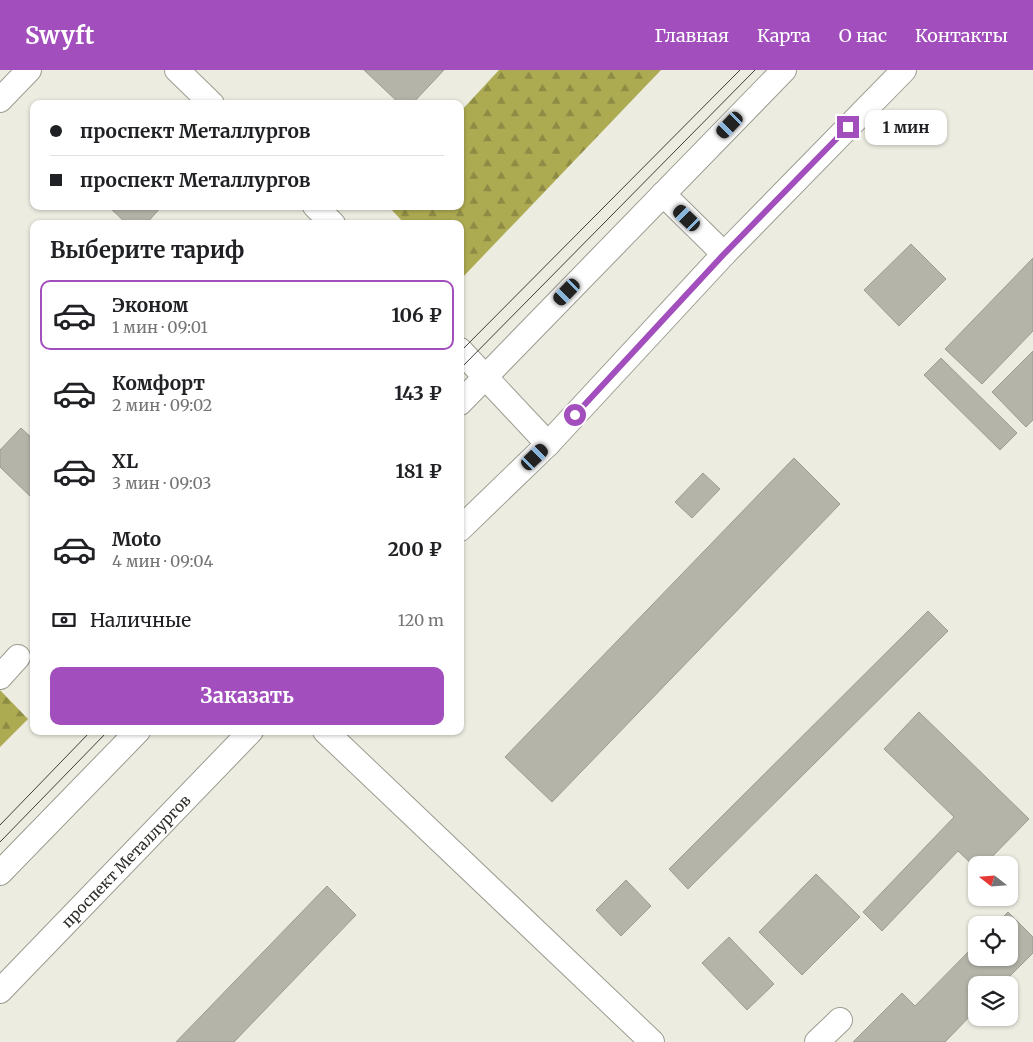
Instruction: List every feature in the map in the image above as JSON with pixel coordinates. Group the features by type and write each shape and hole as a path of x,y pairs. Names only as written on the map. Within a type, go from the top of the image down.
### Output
{"street":[{"path":"0,100 30,70"},
{"path":"177,70 208,100"},
{"path":"464,399 784,70"},
{"path":"464,525 548,444 724,254 904,70"},
{"path":"663,194 724,254"},
{"path":"319,210 329,220"},
{"path":"464,354 548,444"},
{"path":"0,677 18,657"},
{"path":"0,873 134,735"},
{"name":"проспект Металлургов","path":"0,991 247,735"},
{"path":"329,735 652,1042"},
{"path":"817,1042 840,1020"}],"green space":[{"path":"499,70 661,70 464,276 464,220 401,220 392,210 464,210 464,108"},
{"path":"0,690 28,719 0,747"}],"building":[{"path":"364,70 444,70 416,100 396,100"},
{"path":"112,210 158,210 150,220 123,220"},
{"path":"911,244 946,279 899,326 864,290"},
{"path":"1033,258 1033,331 982,384 945,349"},
{"path":"1033,351 1033,420 1026,427 992,392"},
{"path":"941,358 1017,433 1000,450 924,375"},
{"path":"21,428 30,436 30,496 0,467 0,450"},
{"path":"794,458 840,504 552,802 505,757"},
{"path":"703,473 720,489 692,518 675,502"},
{"path":"928,611 948,631 688,889 669,869"},
{"path":"919,712 1029,819 993,856 968,856 968,860 958,851 882,931 863,912 954,817 884,749"},
{"path":"816,874 860,917 802,975 759,932"},
{"path":"626,880 651,906 621,936 596,910"},
{"path":"327,886 356,915 234,1042 176,1042"},
{"path":"1008,912 1012,916 1004,916"},
{"path":"1018,922 1033,937 1033,953 1010,976 968,976 968,1018 945,1042 853,1042 902,993 915,1006 968,952 968,966 1018,966"},
{"path":"729,937 774,984 747,1010 702,963"}],"tram line":[{"path":"464,348 740,70"},
{"path":"464,365 755,70"},
{"path":"0,825 87,735"},
{"path":"0,842 104,735"}],"route":[{"path":"575,415 724,254 848,127"}]}
